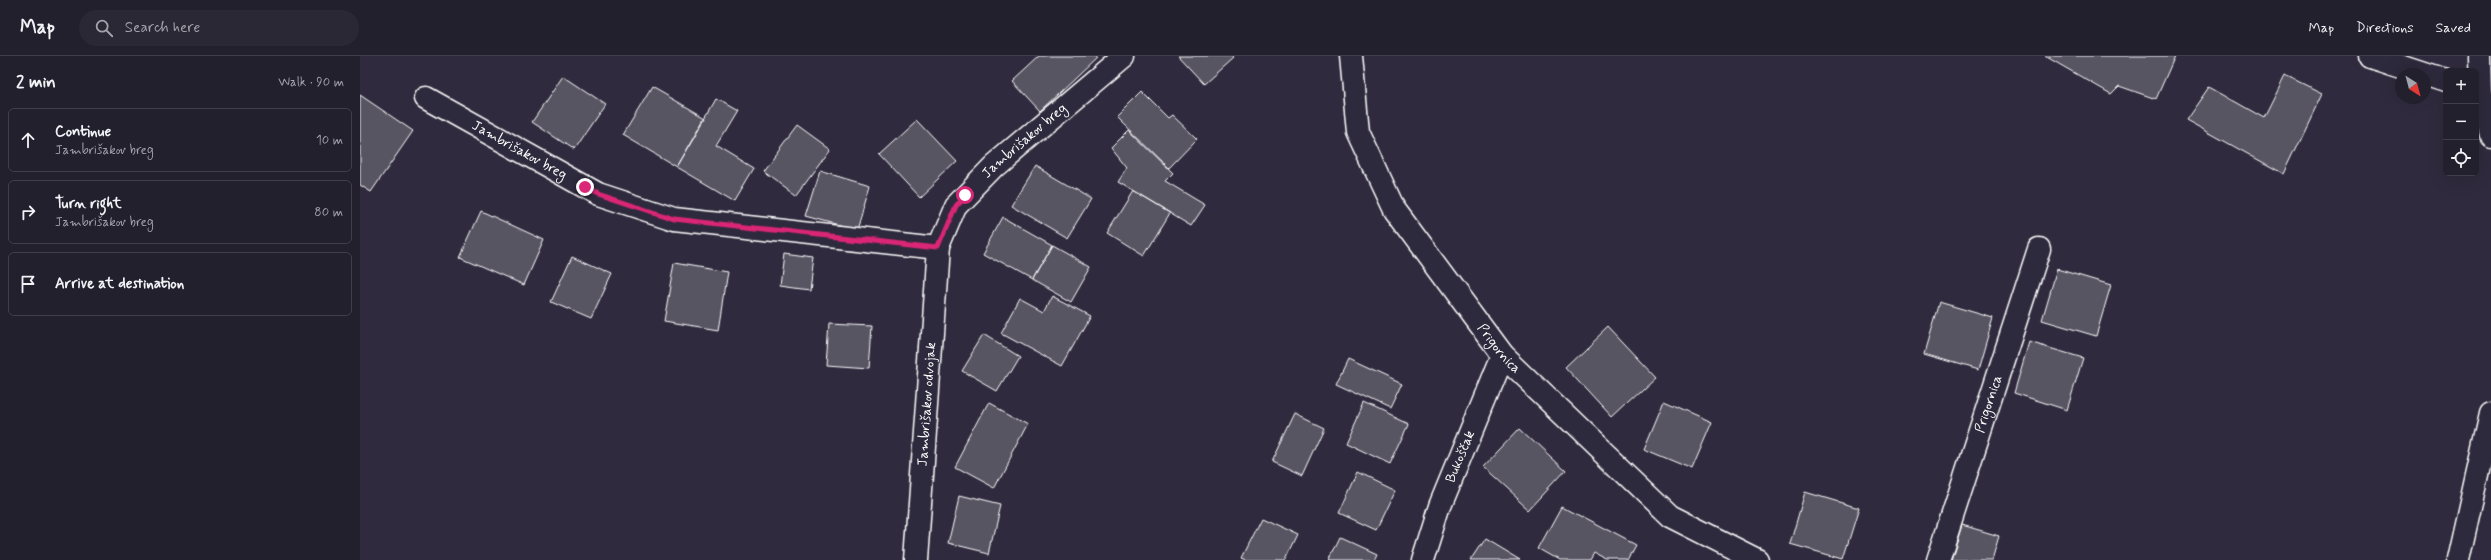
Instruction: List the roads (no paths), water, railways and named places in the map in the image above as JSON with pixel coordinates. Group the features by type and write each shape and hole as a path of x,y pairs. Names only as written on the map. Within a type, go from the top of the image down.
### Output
{"street":[{"name":"Jambrišakov breg","path":"426,98 598,194 674,219 938,248 956,205 994,166 1124,56"},
{"name":"Prigornica","path":"1351,56 1358,132 1394,209 1502,355 1670,516 1757,560"},
{"path":"2370,56 2443,80"},
{"path":"2479,56 2479,68"},
{"path":"2479,94 2491,134"},
{"name":"Jambrišakov odvojak","path":"916,560 938,248"},
{"name":"Prigornica","path":"1938,560 2039,249"},
{"name":"Bukoščak","path":"1423,560 1440,506 1502,355"},
{"path":"2458,560 2491,413"}]}
